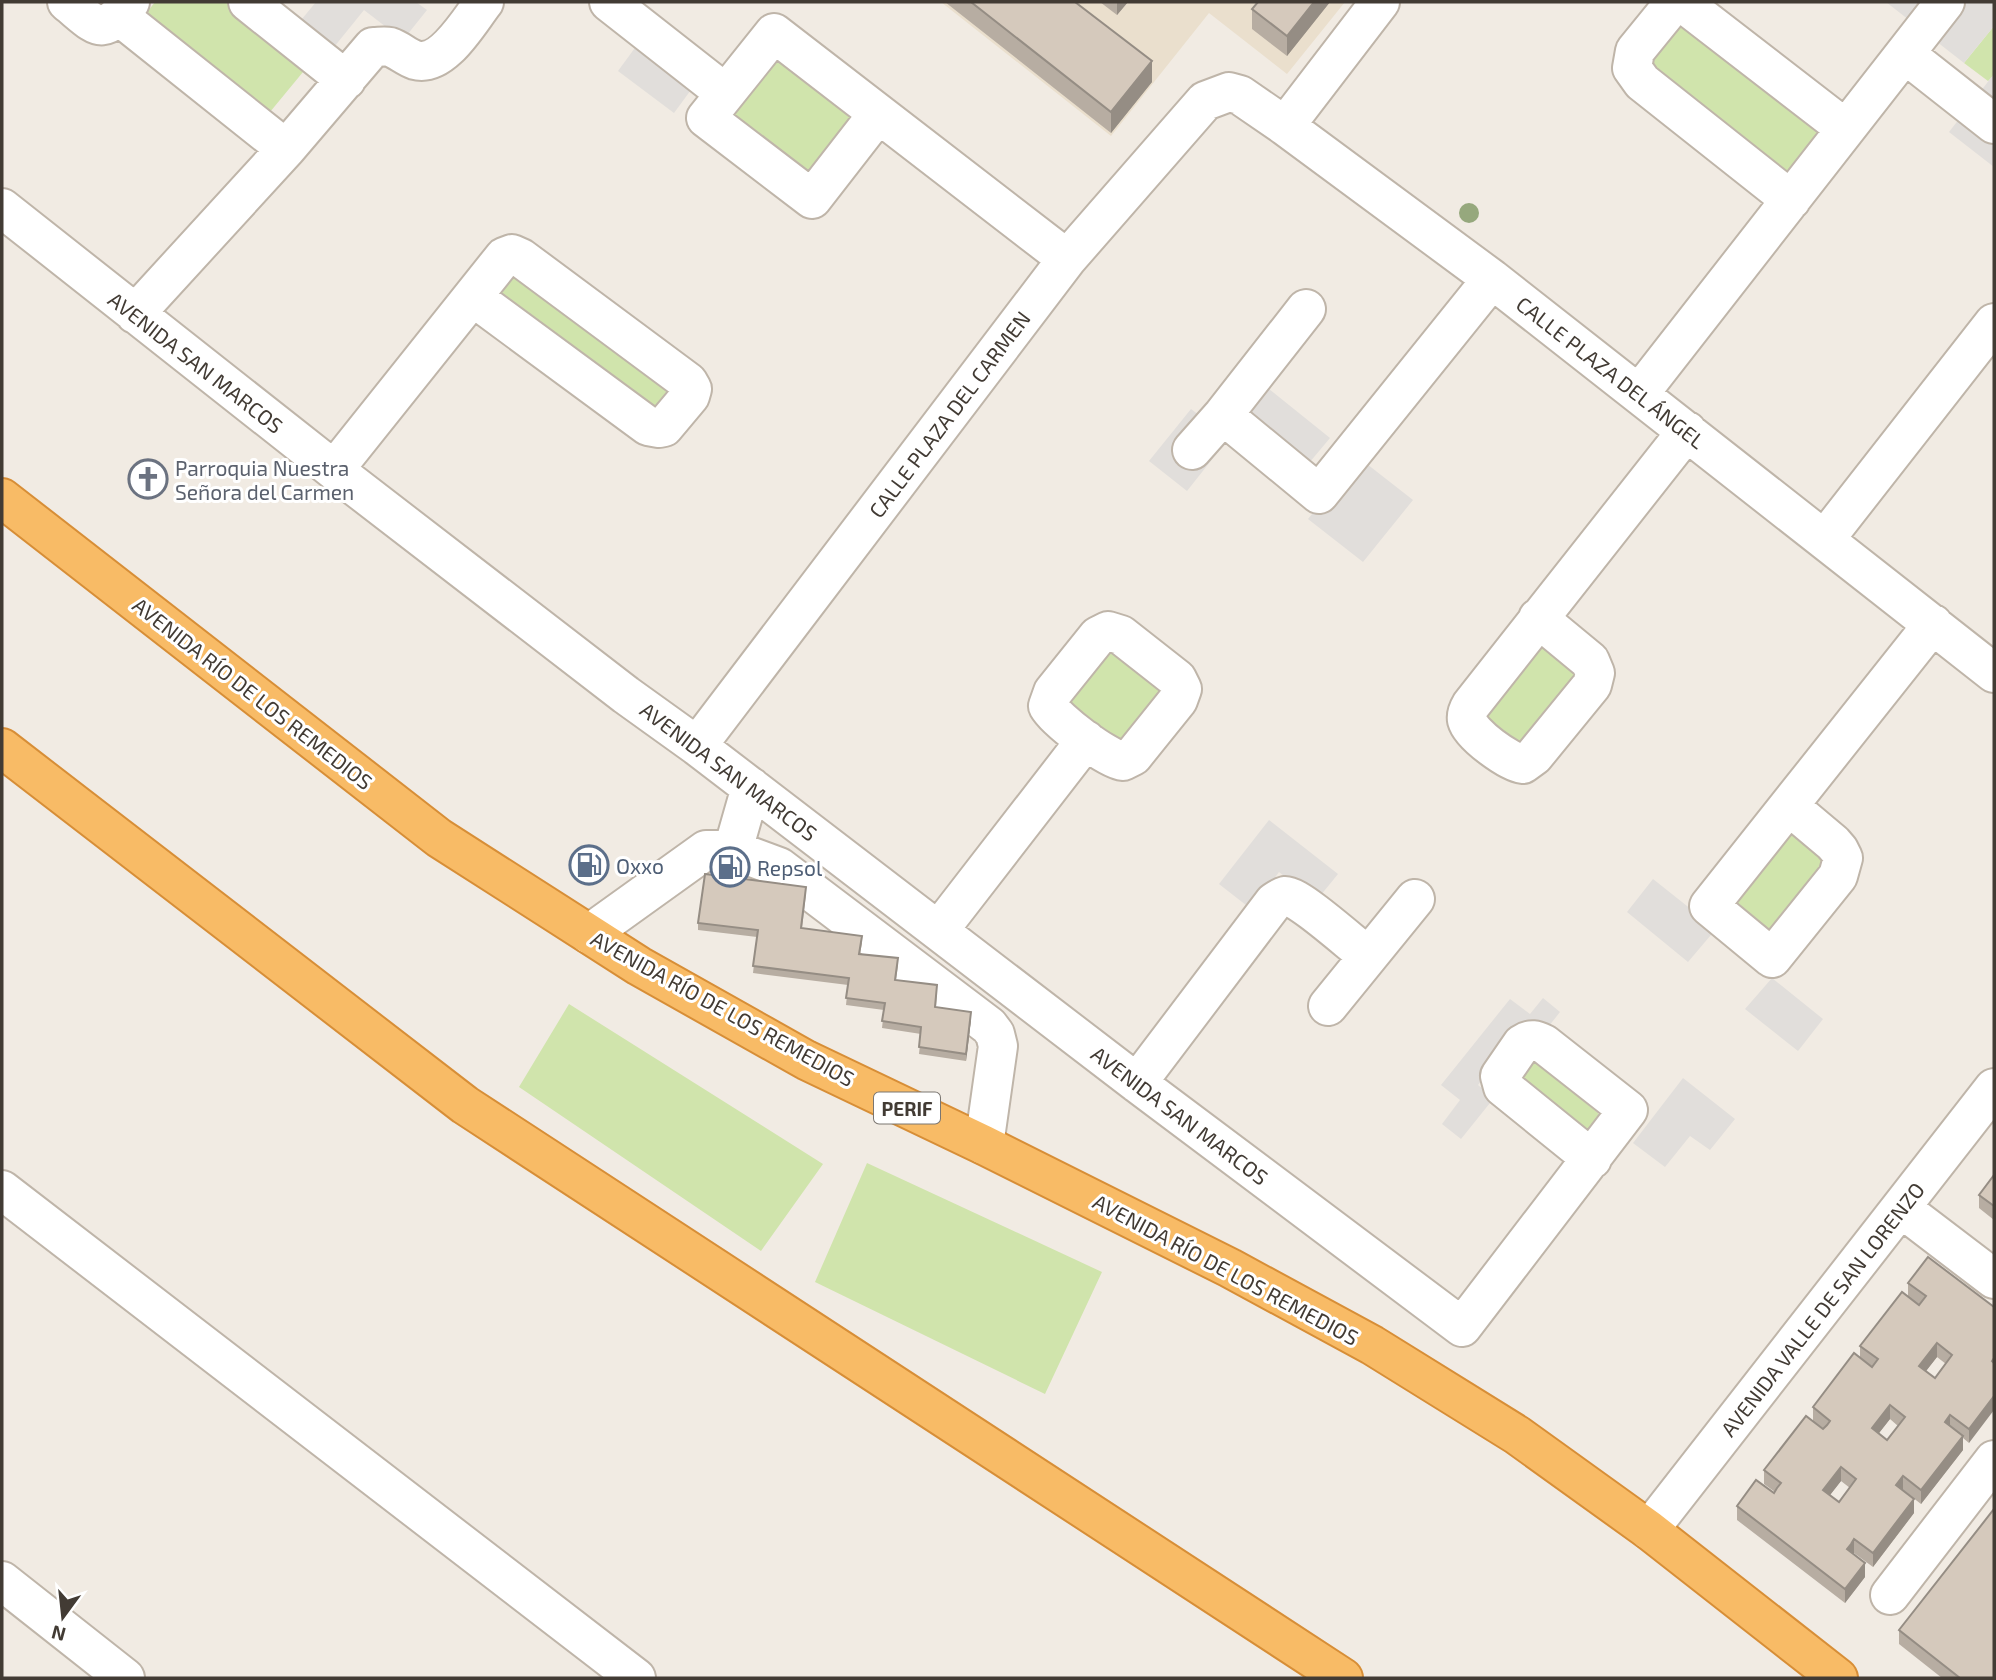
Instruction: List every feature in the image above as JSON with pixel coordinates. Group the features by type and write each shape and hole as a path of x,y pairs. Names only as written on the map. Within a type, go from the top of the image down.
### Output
{"highway":[{"name":"AVENIDA RÍO DE LOS REMEDIOS","path":"2,498 439,838 639,966 806,1060 1230,1268 1372,1345 1517,1435 1649,1530 1838,1678"},
{"path":"2,748 465,1105 1343,1678"}],"street":[{"path":"67,2 100,26 109,25 125,9 286,149"},
{"path":"248,2 346,80"},
{"path":"135,314 286,149 373,47 389,47 416,60 427,61 438,57 446,51 484,2"},
{"path":"609,2 725,93"},
{"path":"1285,126 1380,2"},
{"path":"1639,394 1945,2"},
{"path":"1791,200 1635,74 1632,68 1635,51 1663,14 1678,5 1688,7 1846,129"},
{"path":"878,114 812,199 706,118 774,33 1067,260"},
{"path":"1905,54 1982,115"},
{"name":"CALLE PLAZA DEL ÁNGEL","path":"1216,95 1229,92 1240,95 1492,279 1994,673"},
{"name":"CALLE PLAZA DEL CARMEN","path":"697,746 1067,260 1205,101 1216,95"},
{"name":"AVENIDA SAN MARCOS","path":"2,208 334,470 626,695 697,746 1137,1083 1462,1327 1592,1159"},
{"path":"334,470 504,257 512,254 517,255 688,382 691,393 664,427 648,426 473,297"},
{"path":"1223,415 1319,495 1492,279"},
{"path":"1192,450 1223,415 1306,309"},
{"path":"1825,539 1992,332"},
{"path":"1538,618 1687,431"},
{"path":"1789,806 1833,843 1843,858 1838,876 1772,958 1709,905 1933,624"},
{"path":"939,930 1086,740"},
{"path":"733,850 751,787"},
{"path":"589,934 706,850 733,850 779,867 989,1026 995,1034 998,1046 984,1145"},
{"path":"1137,1083 1275,902 1285,896 1299,901 1368,957"},
{"path":"1328,1006 1415,899"},
{"name":"AVENIDA VALLE DE SAN LORENZO","path":"1649,1530 1994,1088"},
{"path":"2,1190 636,1678"},
{"path":"1901,1208 1994,1279"},
{"path":"1890,1595 1994,1460"},
{"path":"2,1581 125,1678"}],"shaded area":[{"path":"316,2 416,2 427,10 403,40 364,10 330,52 297,25"},
{"path":"941,2 1345,2 1287,74 1209,13 1111,136"},
{"path":"1886,2 1994,2 1994,26 1964,63"},
{"path":"640,41 696,83 674,113 618,71"},
{"path":"1994,74 1994,167 1949,132"},
{"path":"1264,385 1330,438 1304,469 1239,415"},
{"path":"1191,409 1229,438 1187,491 1149,461"},
{"path":"1358,457 1413,500 1363,562 1308,519"},
{"path":"1269,820 1338,874 1316,901 1279,872 1251,909 1219,884"},
{"path":"1653,879 1716,929 1688,962 1627,912"},
{"path":"1772,978 1823,1019 1798,1051 1745,1009"},
{"path":"1543,998 1560,1012 1545,1031 1530,1020 1478,1085 1494,1098 1461,1139 1442,1124 1460,1100 1441,1085 1510,999 1530,1014"},
{"path":"1683,1078 1735,1119 1710,1150 1690,1136 1665,1167 1633,1143"}],"green space":[{"path":"155,2 227,2 300,61 303,72 270,112 150,25 148,11"},
{"path":"1680,13 1832,133 1790,185 1639,65"},
{"path":"1994,26 1994,75 1988,81 1964,63"},
{"path":"779,53 857,113 806,179 728,119"},
{"path":"515,261 684,391 659,423 490,294"},
{"path":"1542,637 1585,674 1522,752 1478,715"},
{"path":"1110,644 1168,690 1122,747 1064,702"},
{"path":"1792,824 1836,861 1773,939 1728,903"},
{"path":"569,1004 823,1164 761,1251 519,1087"},
{"path":"1530,1062 1537,1063 1598,1113 1600,1121 1589,1133 1520,1083 1523,1067"},
{"path":"867,1163 1102,1272 1045,1394 815,1282"}],"building":[{"path":"971,2 1075,2 1152,61 1111,112"},
{"path":"1258,2 1314,2 1287,36 1252,9"},
{"path":"705,874 806,887 801,928 862,936 859,954 898,958 895,980 937,985 935,1007 971,1012 966,1054 919,1047 921,1027 882,1021 885,1003 846,998 849,978 753,966 758,930 698,923"},
{"path":"1994,1175 1994,1206 1979,1195"},
{"path":"1928,1257 1994,1307 1994,1396 1969,1429 1950,1415 1945,1422 1963,1436 1921,1490 1903,1476 1896,1485 1914,1499 1873,1553 1854,1539 1847,1549 1865,1563 1845,1589 1737,1506 1756,1480 1774,1493 1781,1483 1764,1470 1806,1416 1823,1429 1827,1425 1830,1421 1813,1407 1854,1353 1872,1367 1878,1359 1860,1346 1902,1292 1919,1305 1926,1296 1908,1283","holes":["1937,1343 1952,1355 1935,1378 1919,1366","1890,1405 1905,1417 1887,1440 1872,1428","1841,1467 1856,1479 1839,1502 1823,1490"]},
{"path":"1994,1509 1994,1678 1960,1678 1899,1630"}],"place":[{"name":"Parroquia Nuestra Señora del Carmen","path":"148,479"},
{"name":"Oxxo","path":"589,865"},
{"name":"Repsol","path":"730,867"}]}
